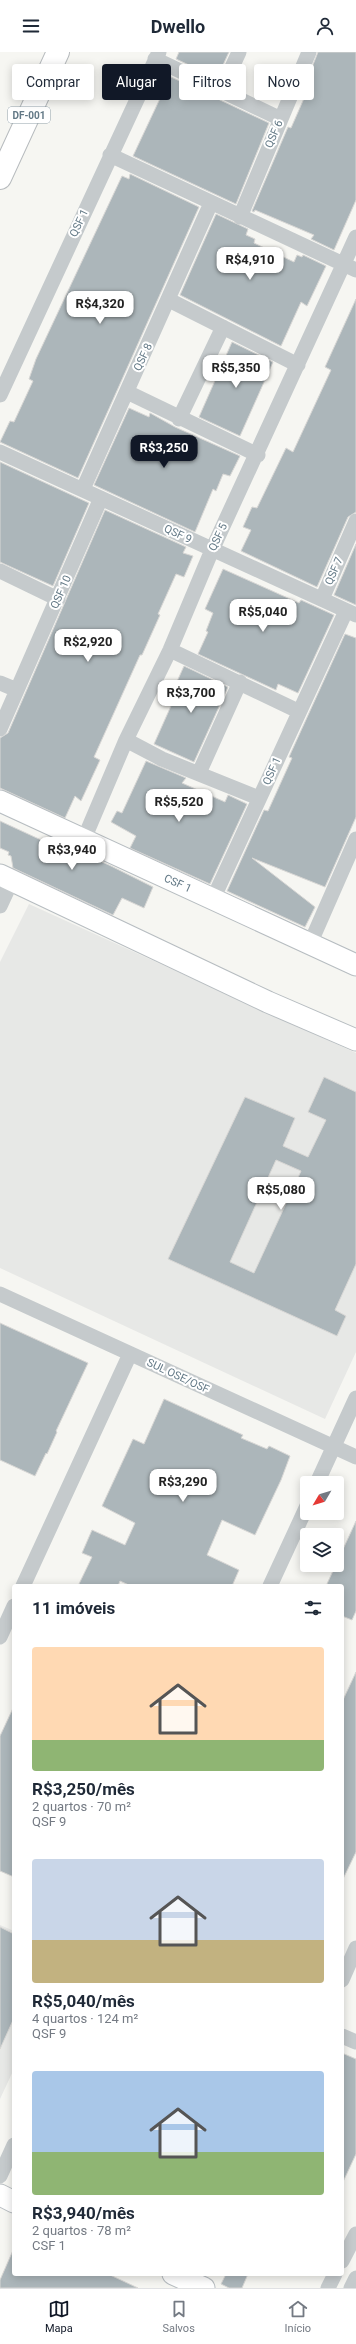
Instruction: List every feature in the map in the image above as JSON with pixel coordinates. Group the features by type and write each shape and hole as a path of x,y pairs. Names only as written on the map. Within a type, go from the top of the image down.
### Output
{"highway":[{"name":"DF-001","path":"0,178 58,52"}],"street":[{"path":"234,64 240,52"},
{"name":"QSF 6","path":"240,217 309,52"},
{"path":"157,56 179,68"},
{"name":"QSF 1","path":"0,395 157,56"},
{"path":"240,100 280,119"},
{"path":"110,155 240,217 350,267"},
{"name":"QSF 8","path":"83,489 169,300 211,203"},
{"name":"QSF 5","path":"84,839 126,740 170,650 212,550 258,455 298,365 350,267 356,237"},
{"path":"169,300 298,365"},
{"path":"179,418 222,327"},
{"path":"127,392 258,455"},
{"name":"QSF 9","path":"0,452 351,613"},
{"name":"QSF 10","path":"0,729 101,498"},
{"name":"QSF 7","path":"322,599 356,521"},
{"path":"0,571 58,599"},
{"name":"QSF 1","path":"126,740 162,759 259,798 298,711 351,613"},
{"path":"170,650 240,682 298,711"},
{"path":"199,773 240,682"},
{"path":"0,683 17,690"},
{"path":"213,899 259,798"},
{"name":"CSF 1","path":"0,800 356,965"},
{"path":"310,944 356,840"},
{"path":"0,906 6,878 268,1002 356,1040"},
{"name":"SUL OSE/OSF","path":"0,1294 356,1457"},
{"path":"24,1584 130,1354"},
{"path":"320,1476 356,1398"},
{"path":"271,1584 301,1520"},
{"path":"0,1637 12,1610"},
{"path":"344,1975 356,1948"},
{"path":"344,2037 356,2042"},
{"path":"0,2176 12,2149"},
{"path":"0,2195 12,2201"},
{"path":"344,2257 356,2234"},
{"path":"178,2276 200,2284"},
{"path":"328,2288 334,2276"},
{"path":"351,2288 356,2278"}],"shaded area":[{"path":"29,904 356,1053 356,1352 325,1419 0,1268 0,962"},
{"path":"0,1925 12,1930 12,2073 0,2099"}],"building":[{"path":"179,52 229,52 223,64 187,64 176,59"},
{"path":"318,52 356,52 356,200 334,250 311,239 314,235 255,210 254,212 252,211 288,127 291,128 303,100 314,100 313,64"},
{"path":"171,77 179,81 179,100 220,100 269,123 236,204 133,156 159,100 171,100"},
{"path":"130,174 199,207 78,478 0,442 10,421 14,422 33,381 29,379 36,359 122,176 129,179"},
{"path":"216,214 248,229 246,235 255,239 254,243 294,262 297,255 302,257 303,255 326,266 307,306 301,302 281,346 180,295"},
{"path":"356,299 356,512 348,517 317,587 241,551 251,530 243,527 252,507 257,508 286,448 293,452 331,370 325,367"},
{"path":"232,342 273,362 240,436 199,417"},
{"path":"129,408 149,417 150,413 175,427 240,456 230,476 223,474 216,491 213,489 195,532 94,485"},
{"path":"0,462 89,503 53,586 0,562"},
{"path":"105,510 186,547 183,553 193,556 184,577 176,574 158,614 160,615 142,655 140,655 94,757 100,760 81,801 75,796 65,818 0,788 0,738 8,733"},
{"path":"356,544 356,605 334,595"},
{"path":"223,569 299,603 301,600 334,615 298,693 278,684 276,690 198,654 208,632 206,631 213,613 205,609"},
{"path":"345,634 356,638 356,817 325,887 252,858 315,907 305,927 227,891 264,810 268,811 292,758 289,757"},
{"path":"184,666 228,687 194,762 154,744 179,688 175,686"},
{"path":"146,761 186,778 182,783 225,802 228,795 247,804 210,884 130,848 136,836 111,822 117,811 122,813"},
{"path":"0,821 52,845 53,841 109,865 153,887 144,908 122,898 113,915 13,868 11,856 8,855 9,852 0,848"},
{"path":"324,1077 356,1092 356,1264 335,1310 346,1316 337,1336 168,1259 245,1097 295,1118 283,1146 308,1157 326,1120 308,1112","holes":["276,1160 301,1171 254,1273 230,1262"]},
{"path":"0,1323 88,1363 56,1431 57,1432 47,1454 46,1453 35,1476 0,1460"},
{"path":"164,1399 243,1435 241,1438 267,1449 269,1446 290,1456 281,1480 255,1535 222,1520 207,1555 239,1570 233,1584 127,1584 120,1581 119,1584 79,1584 92,1557 82,1553 92,1530 125,1545 135,1523 102,1506 133,1439 144,1444"},
{"path":"356,1521 356,1611 352,1620 344,1617 344,1584 327,1584 332,1572 344,1572 344,1547"},
{"path":"356,1672 356,1852 344,1877 344,1698"},
{"path":"12,1710 12,1876 0,1871 0,1736"},
{"path":"0,1927 12,1933 12,2022 0,2049"},
{"path":"344,2054 356,2059 356,2154 344,2180"},
{"path":"12,2253 12,2276 112,2276 138,2288 0,2288 0,2280"},
{"path":"225,2276 247,2276 242,2288 229,2288 221,2284"}]}
